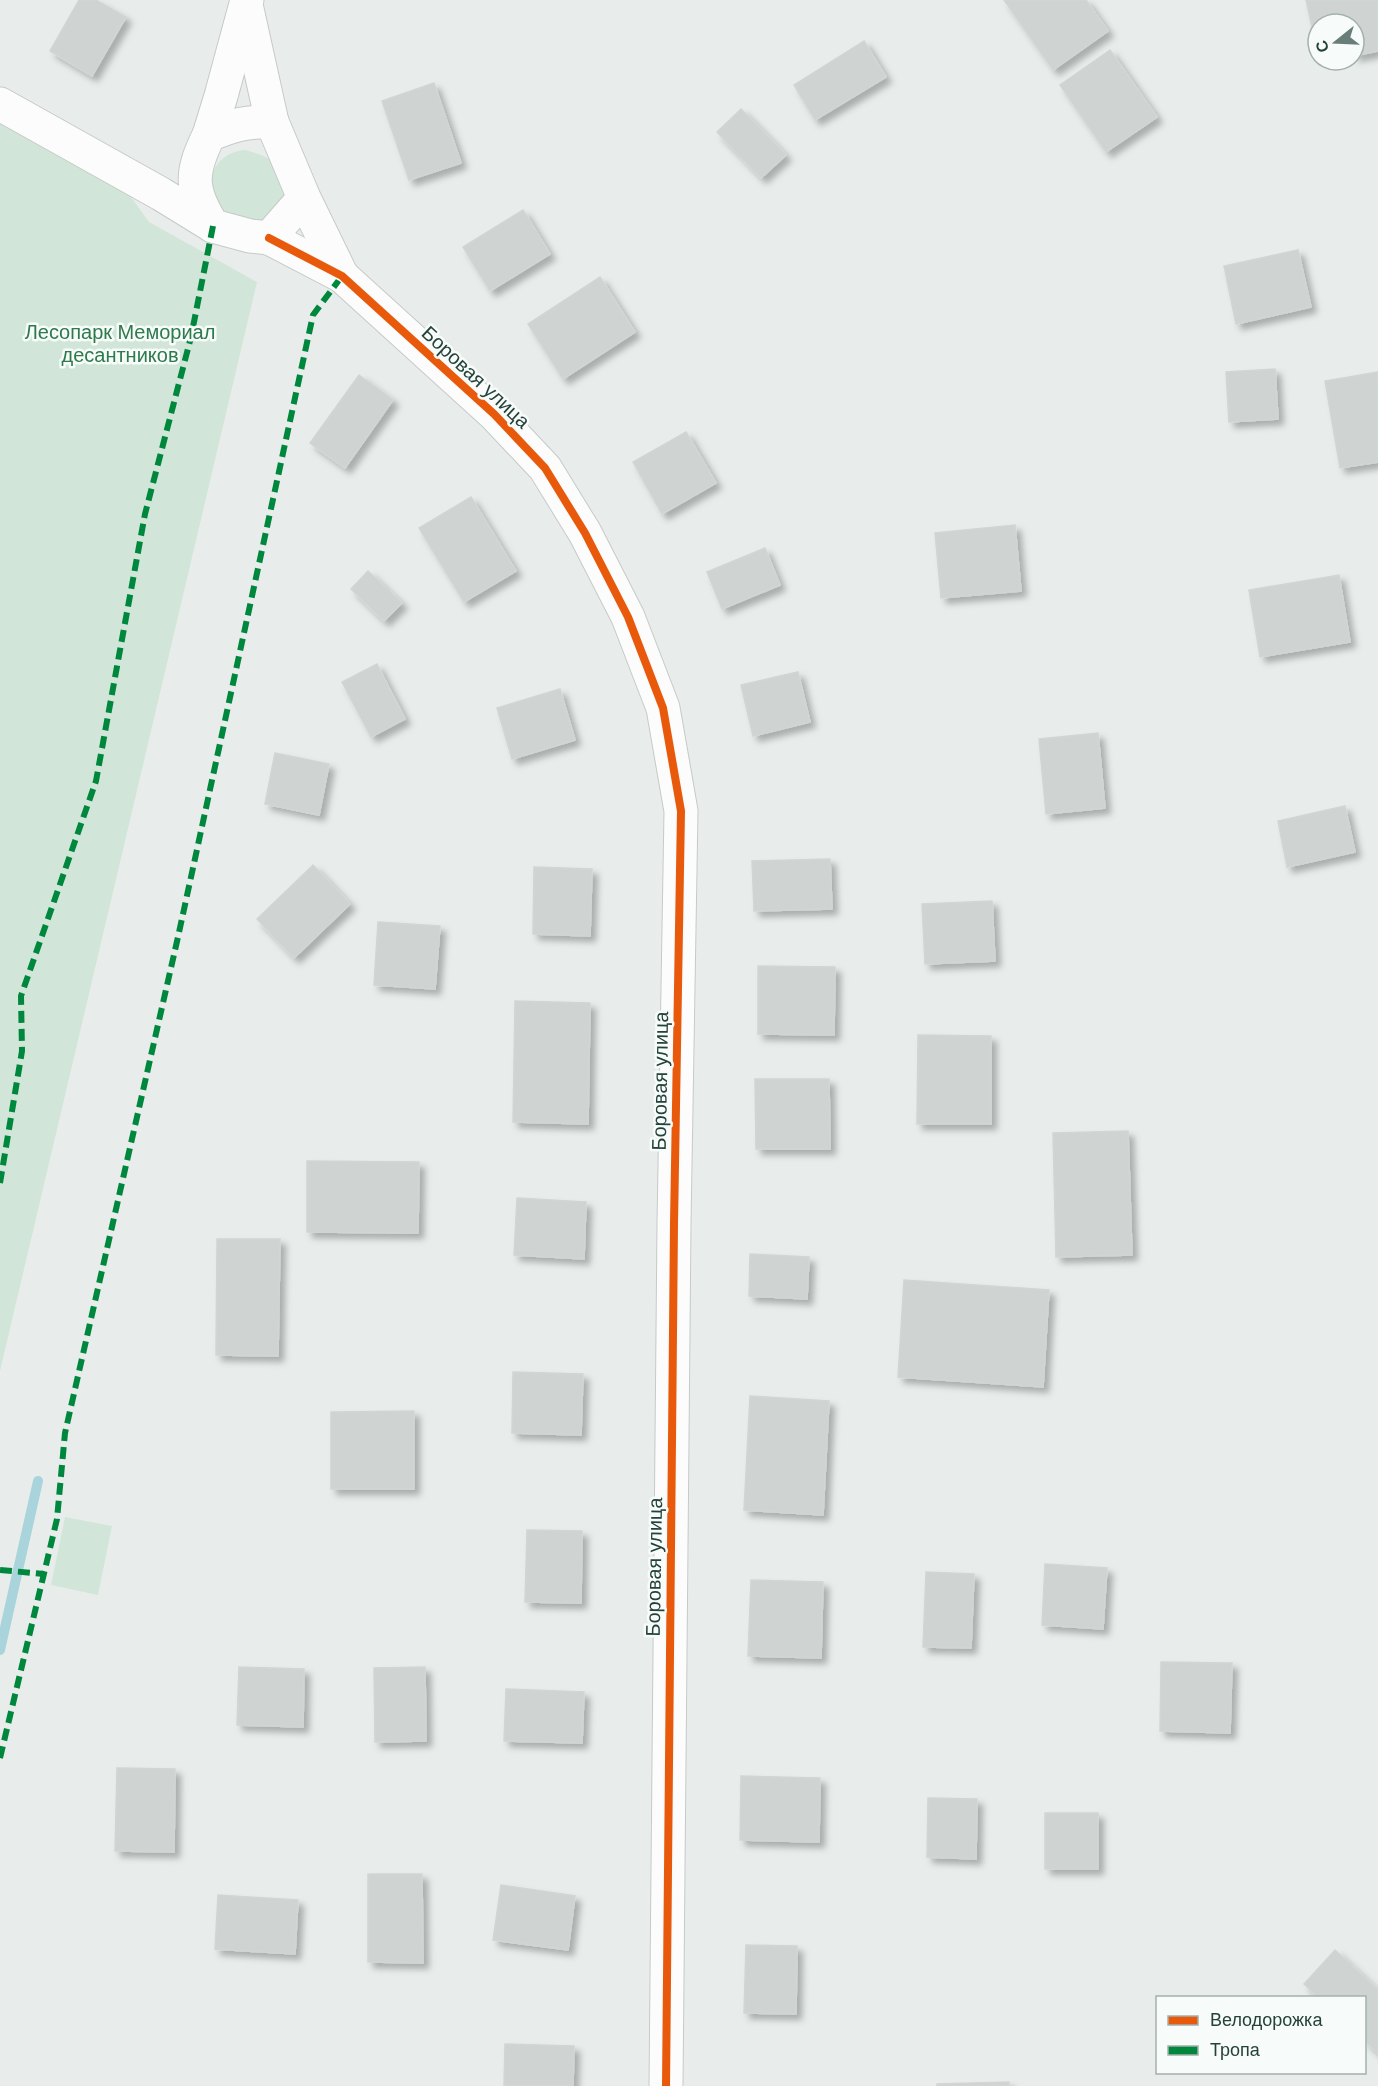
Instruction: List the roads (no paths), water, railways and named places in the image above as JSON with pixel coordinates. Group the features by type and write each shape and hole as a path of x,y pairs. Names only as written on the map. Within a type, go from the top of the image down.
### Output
{"street":[{"path":"0,104 161,194 213,226 250,236 269,238 304,198 272,122 247,2"},
{"path":"213,226 200,205 195,187 203,147 247,2"},
{"path":"161,194 203,147 231,125 250,121 272,122"},
{"name":"Боровая улица","path":"304,198 342,276"},
{"name":"Боровая улица","path":"269,238 342,276 494,414 545,468 585,533 628,617 663,708 681,811 674,1224 666,2086"}],"waterway":[{"path":"0,1650 38,1481"}],"park label":[{"name":"Лесопарк Мемориал десантников","path":"120,344"}]}
